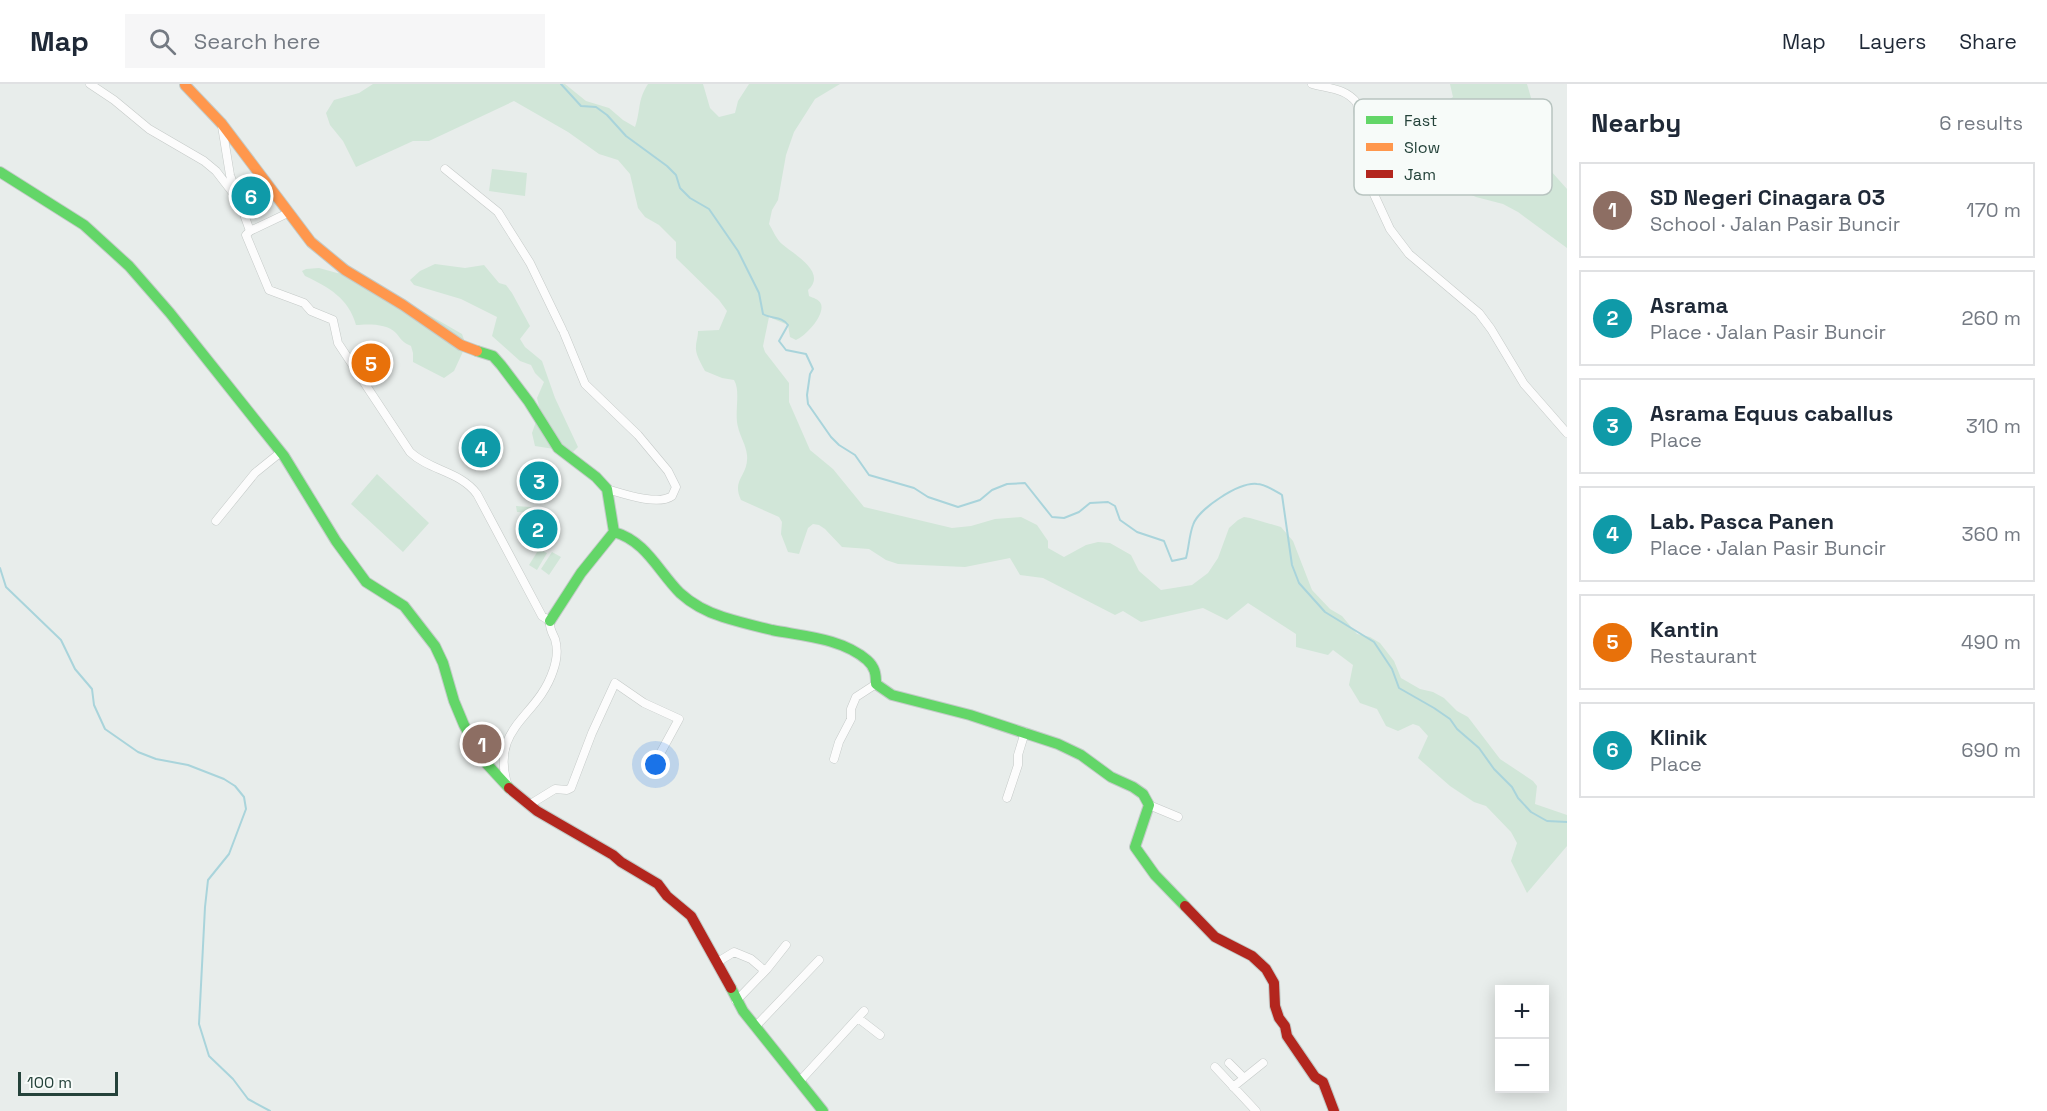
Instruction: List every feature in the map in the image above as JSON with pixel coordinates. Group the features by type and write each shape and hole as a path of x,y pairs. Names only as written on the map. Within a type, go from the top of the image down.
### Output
{"street":[{"path":"90,84 114,100 149,129 204,161 216,171 240,202"},
{"path":"1312,84 1339,89 1354,100"},
{"path":"184,86 222,124 311,242 345,270 403,305 461,345 493,356 529,402 558,448 596,477 607,489 663,501 672,496 676,487 669,471 638,435 585,384 563,331 530,263 498,212 446,169"},
{"path":"222,124 226,156 250,231"},
{"path":"0,172 84,225 129,266 281,452 336,541 366,582 404,606 435,646 464,725 485,762 508,789 529,806 645,875 658,884 667,896 691,916 736,1001 823,1111"},
{"path":"1374,195 1390,229 1409,254 1479,313 1524,384 1567,433"},
{"path":"288,213 250,231 246,237 269,290 304,303 310,311 330,318 334,322 334,335 338,343 410,452 417,459 459,477 477,494 542,616 550,621"},
{"path":"216,521 255,473 281,452"},
{"path":"508,789 503,763 504,748 513,730 541,693 554,670 557,647 549,626 550,621 581,573 614,532 607,489"},
{"path":"614,532 626,535 636,542 680,593 700,607 726,618 818,638 859,654 872,664 878,677 876,684 856,697 851,709 851,719 839,742 834,759"},
{"path":"529,806 555,789 571,788 592,733 615,683 644,703 679,719 661,752"},
{"path":"876,684 892,695 1025,732 1081,755 1110,777 1143,794 1149,805 1178,817"},
{"path":"1006,798 1018,765 1018,755 1025,732"},
{"path":"1149,805 1135,847 1137,851 1155,875 1215,937 1252,957 1266,969 1274,983 1275,1006 1285,1026 1287,1036 1315,1077 1323,1082 1334,1111"},
{"path":"736,1001 786,945"},
{"path":"717,963 734,952 751,959 765,970"},
{"path":"755,1027 819,960"},
{"path":"799,1082 861,1015 880,1035"},
{"path":"1229,1063 1244,1078"},
{"path":"1233,1087 1263,1063"},
{"path":"1215,1067 1256,1111"}],"green space":[{"path":"373,84 565,84 586,101 609,108 635,127 642,96 648,84 703,84 710,108 719,117 735,113 738,101 749,84 840,84 815,99 794,132 786,155 778,200 772,210 769,224 780,242 811,270 814,277 808,290 809,296 820,302 820,314 809,330 796,340 790,337 788,325 769,317 763,346 765,352 789,383 789,402 810,450 833,469 864,507 952,528 971,526 995,519 1021,517 1037,525 1048,541 1048,548 1064,557 1086,545 1098,542 1110,543 1131,555 1139,571 1161,590 1192,585 1208,573 1218,558 1229,528 1238,520 1244,517 1281,527 1293,541 1312,590 1330,609 1342,616 1357,634 1370,637 1380,643 1394,661 1401,678 1420,689 1444,698 1457,711 1468,717 1500,759 1537,786 1535,804 1567,815 1567,846 1527,893 1511,861 1517,843 1511,832 1486,806 1474,802 1450,786 1418,758 1428,736 1419,726 1413,724 1398,731 1386,726 1377,709 1360,703 1349,685 1353,665 1333,650 1328,655 1296,647 1296,634 1248,603 1227,620 1203,608 1141,622 1123,611 1115,615 1043,578 1020,575 1010,558 965,567 898,564 886,560 869,549 842,547 825,529 813,524 808,528 799,554 788,552 781,534 782,522 779,517 741,500 738,493 739,482 746,468 747,455 737,421 737,390 734,380 705,371 697,353 698,331 719,330 727,311 719,300 676,258 676,242 659,225 645,217 638,208 630,174 618,160 599,154 568,132 514,101 429,141 413,141 356,167 343,141 330,125 326,113 334,100 359,93"},
{"path":"1450,84 1527,84 1531,99 1450,99 1453,97"},
{"path":"492,169 527,173 525,196 489,191"},
{"path":"1552,172 1567,189 1567,248 1518,212 1503,204 1472,195 1552,195"},
{"path":"435,264 465,268 484,265 499,283 506,285 512,293 530,326 520,339 525,347 542,361 555,398 578,447 573,452 535,446 532,433 540,410 537,398 544,382 531,365 520,361 492,336 497,317 461,299 414,285 410,280 420,271"},
{"path":"319,268 351,274 384,289 462,334 466,345 454,371 444,378 413,362 411,346 388,327 356,325 348,308 337,295 305,276 302,271"},
{"path":"377,474 429,523 403,552 351,504"},
{"path":"516,506 530,507 553,516 550,521 517,512"},
{"path":"539,549 547,553 537,570 529,565"},
{"path":"552,552 561,557 549,575 541,569"}],"waterway":[{"path":"561,84 581,106 596,107 607,115 626,136 667,166 676,175 680,188 690,198 709,209 738,251 759,293 763,314 783,320 788,325 779,341 786,350 806,354 813,369 810,374 808,404 831,437 855,455 869,475 914,488 928,497 958,507 980,500 992,490 1007,484 1025,483 1052,517 1064,518 1079,512 1090,503 1108,502 1115,506 1120,520 1137,532 1164,541 1172,561 1186,558 1193,525 1211,504 1240,487 1260,484 1270,488 1282,495 1292,565 1299,583 1325,612 1374,642 1392,669 1399,688 1450,719 1457,729 1479,748 1531,812 1547,821 1567,822"},
{"path":"0,568 6,587 61,640 75,669 92,689 94,705 105,729 138,752 156,759 188,765 224,779 235,786 244,797 246,809 229,854 208,880 199,1024 209,1056 233,1079 248,1099 270,1111"}],"traffic: fast":[{"path":"0,172 84,225 129,266 170,313 284,456 336,541 366,582 404,606 435,646 464,725 485,762 509,788"},
{"path":"477,351 493,356 529,402 558,448 596,477 607,489 614,532 581,573 550,621"},
{"path":"614,532 635,542 680,593 706,610 747,624 834,642 857,653 870,663 876,677 876,684 892,695 970,715 1058,744 1081,755 1111,777 1133,787 1143,794 1149,805 1135,847 1155,875 1185,906"},
{"path":"731,988 743,1011 823,1111"}],"traffic: slow":[{"path":"185,85 222,124 311,242 345,270 403,305 461,345 477,351"}],"traffic: jam":[{"path":"509,788 537,811 658,884 667,896 691,916 731,988"},
{"path":"1185,906 1215,937 1252,956 1266,969 1274,983 1275,1006 1285,1026 1287,1036 1315,1077 1323,1082 1334,1111"}],"place":[{"name":"Klinik","path":"251,196"},
{"name":"Kantin","path":"371,363"},
{"name":"Lab. Pasca Panen","path":"481,448"},
{"name":"Asrama Equus caballus","path":"539,481"},
{"name":"Asrama","path":"538,529"},
{"name":"SD Negeri Cinagara 03","path":"482,744"}]}
